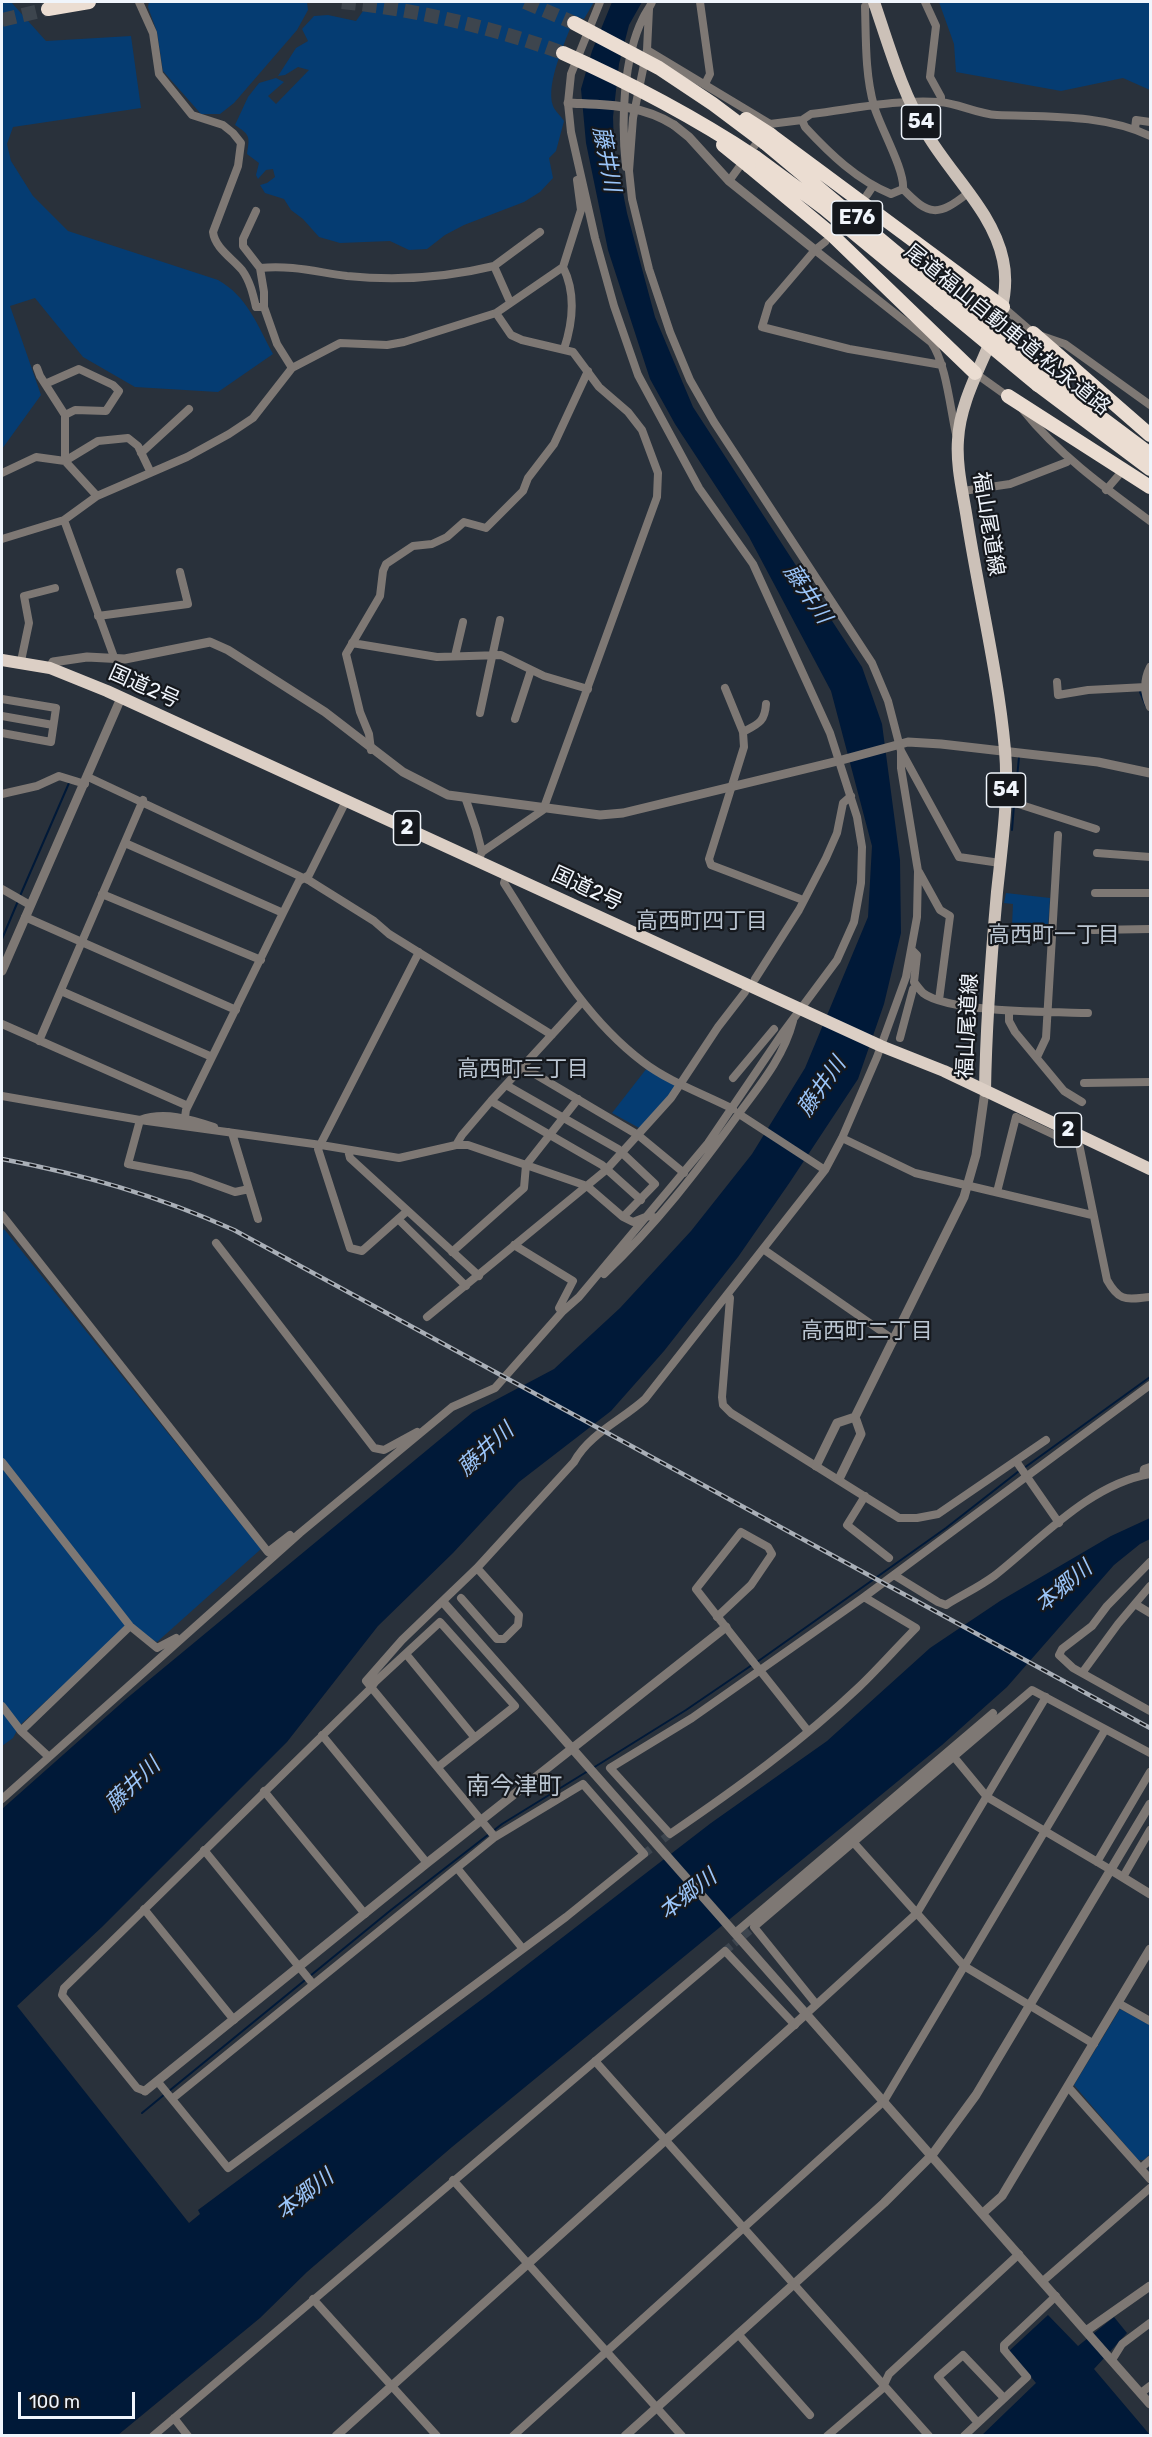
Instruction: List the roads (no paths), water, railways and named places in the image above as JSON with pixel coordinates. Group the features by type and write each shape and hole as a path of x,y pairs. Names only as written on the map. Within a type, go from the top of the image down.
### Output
{"highway":[{"path":"48,9 89,2"},
{"name":"尾道福山自動車道;松永道路","path":"574,23 659,68 713,104 769,134 943,299"},
{"name":"尾道福山自動車道;松永道路","path":"563,52 687,114 752,162 824,208 943,299 1150,469"},
{"path":"769,134 1003,307"},
{"path":"752,162 831,234 975,373"},
{"path":"1033,333 1150,435"},
{"name":"尾道福山自動車道;松永道路","path":"1042,381 1150,454"},
{"path":"1008,396 1150,487"},
{"name":"国道2号","path":"2,660 21,661 50,668 346,801 480,856 507,874 801,1013 944,1071 1150,1169"}],"main road":[{"name":"福山尾道線","path":"873,2 910,103 927,135 993,230 1000,246 1005,272 1003,307 963,407 958,439 958,462 973,559 995,671 1005,752 1006,800 987,1009 985,1091"}],"street":[{"path":"140,2 153,33 159,74 192,115 223,125 241,142 238,166 213,232 214,241 243,272 252,289 256,307 264,307"},
{"path":"2,537 64,520 97,496 150,471 187,457 229,434 253,418 292,368 340,343 387,345 404,342 496,313 563,267 581,210 568,103 571,74 591,19 600,2"},
{"path":"700,2 710,74 705,84"},
{"path":"873,2 865,6 867,66 874,106 901,174 903,189 918,204 936,212 944,210 968,193"},
{"path":"925,2 936,26 930,77 941,97 941,102"},
{"path":"495,1837 366,1681 402,1640 477,1568 573,1462 582,1447 645,1399 825,1170 842,1138 881,1046 906,977 917,916 919,877 898,746 888,701 872,663 714,423 690,380 670,332 649,268 632,199 629,171 633,118 647,50 651,5"},
{"path":"629,171 626,172 623,146 628,70 635,40 643,18 651,5"},
{"path":"647,50 705,84 769,134"},
{"path":"729,181 769,134 811,114 874,106 941,102 965,110 994,115 1089,120 1135,129 1150,136"},
{"path":"568,103 635,108 658,115 674,125 689,137 729,181 924,336 937,351 942,365 958,439"},
{"path":"802,120 805,127 838,160 873,186 891,194 903,189"},
{"path":"1135,129 1136,120 1150,122"},
{"path":"2,1799 300,1533 452,1407 495,1388 562,1312 620,1259 722,1139 776,1042 801,1013 837,960 854,922 861,883 862,847 857,818 841,760 753,564 699,488 638,375 614,306 595,238 571,132"},
{"path":"867,195 873,186"},
{"path":"256,211 243,239 243,246 260,268 264,307 277,344 292,368"},
{"path":"260,268 283,266 346,276 409,279 462,274 494,266 540,232"},
{"path":"825,242 815,250 769,304 762,327 849,349 942,365"},
{"path":"494,266 510,302"},
{"path":"563,267 569,278 572,300 571,323 564,349"},
{"path":"1003,307 1033,333 1065,344 1150,405"},
{"path":"465,797 476,829 480,856 543,810 657,497 658,473 642,430 627,412 599,387 573,352 510,335 496,313"},
{"path":"37,368 65,415 65,461 97,496"},
{"path":"45,384 79,369 113,385 119,391 105,411 75,410 65,415"},
{"path":"371,750 369,734 360,712 346,654 380,596 386,564 413,546 432,544 447,537 464,522 486,528 523,490 528,478 554,444 588,371"},
{"path":"975,373 1008,396 1070,459 1107,490 1150,520"},
{"path":"141,453 189,409"},
{"path":"2,473 36,457 65,461 98,441 128,438 138,447 150,471"},
{"path":"963,491 1010,484 1070,459"},
{"path":"1107,490 1118,476"},
{"path":"64,520 114,657"},
{"path":"98,616 188,604 180,572"},
{"path":"21,661 29,622 24,596 55,588"},
{"path":"480,713 500,621"},
{"path":"455,656 463,622"},
{"path":"50,668 53,662 87,657 125,659 210,642 228,650 325,712 371,750 403,772 448,795 611,815 898,746 941,744 1098,762 1150,773"},
{"path":"352,643 437,657 501,655 531,670 588,689"},
{"path":"1150,667 1146,676 1145,695 1150,707"},
{"path":"515,719 531,670"},
{"path":"1057,682 1058,695 1088,690 1146,687"},
{"path":"724,688 743,732 744,747 709,860 711,865 803,900"},
{"path":"2,968 121,698"},
{"path":"2,699 56,708 51,742 2,733"},
{"path":"743,732 758,724 765,715 766,704"},
{"path":"2,716 53,725"},
{"path":"898,746 959,857 1000,863"},
{"path":"2,794 37,786 59,776 86,780 143,800 304,878 552,1035"},
{"path":"755,979 826,858 837,833 843,803 851,796"},
{"path":"39,1041 143,800"},
{"path":"1006,800 1096,829"},
{"path":"185,1117 188,1106 299,881 309,875 346,801"},
{"path":"1037,1057 1046,1038 1058,835"},
{"path":"124,843 283,913"},
{"path":"1097,854 1150,857"},
{"path":"507,874 504,883 581,1003 605,1030 645,1064 736,1111 825,1170"},
{"path":"919,877 940,910 950,916 939,1000"},
{"path":"2,890 30,905"},
{"path":"1095,892 1150,893"},
{"path":"102,894 261,960"},
{"path":"25,916 236,1010"},
{"path":"1093,930 1150,929"},
{"path":"912,950 917,955 914,982 924,993 939,1000 1010,1011 1089,1013"},
{"path":"406,1212 362,1251 350,1248 318,1149 419,952"},
{"path":"900,1038 913,989 917,986"},
{"path":"61,991 212,1057"},
{"path":"427,1317 606,1170 672,1098 718,1027 745,992"},
{"path":"456,1145 491,1101 581,1003"},
{"path":"1010,1011 1009,1021 1015,1032 1064,1091 1082,1102"},
{"path":"579,1297 736,1111 759,1089 801,1013"},
{"path":"2,1024 188,1106"},
{"path":"733,1078 768,1039 774,1029"},
{"path":"768,1039 776,1042"},
{"path":"522,1067 638,1135 684,1173"},
{"path":"1084,1083 1150,1082"},
{"path":"506,1085 622,1152 656,1184 623,1217"},
{"path":"816,1466 837,1423 855,1417 964,1197 976,1155 985,1091"},
{"path":"2,1096 140,1120 399,1158 456,1145 468,1145 587,1186 623,1217 633,1222 648,1216 657,1218"},
{"path":"452,1252 524,1188 526,1165 578,1099"},
{"path":"491,1101 602,1165 641,1200"},
{"path":"140,1120 149,1116 185,1117 232,1133"},
{"path":"997,1192 1016,1117 1065,1140 1077,1134 1107,1280 1114,1293 1123,1299 1150,1297"},
{"path":"140,1120 128,1164 191,1176 235,1192 249,1189"},
{"path":"232,1133 258,1219"},
{"path":"842,1138 915,1173 1092,1215"},
{"path":"348,1149 350,1158 406,1212 479,1276"},
{"path":"2,1215 268,1552 295,1532 300,1533"},
{"path":"398,1219 466,1286"},
{"path":"216,1243 374,1448 384,1450 434,1422"},
{"path":"514,1245 573,1281 559,1308 562,1312"},
{"path":"763,1249 894,1340"},
{"path":"728,1295 730,1298 723,1405 730,1413 899,1518 938,1515 1046,1440"},
{"path":"864,1597 916,1628 859,1687 808,1731 737,1788 670,1834 610,1768 692,1718 864,1597 1150,1385"},
{"path":"839,1479 861,1434 855,1417"},
{"path":"1016,1461 1059,1523"},
{"path":"2,1462 130,1626 157,1648 189,1631"},
{"path":"894,1575 946,1605 991,1578 1094,1496 1109,1487 1147,1475 1144,1469 1150,1467"},
{"path":"866,1496 847,1525 889,1558"},
{"path":"717,1617 751,1585 772,1554 768,1547 741,1532 696,1589 717,1617 808,1731"},
{"path":"1150,1562 1119,1593 1092,1626 1062,1649 1059,1655 1082,1673 1150,1711"},
{"path":"461,1598 497,1639 504,1639 518,1625 519,1615 477,1568"},
{"path":"1082,1673 1150,1586"},
{"path":"443,1602 1150,2404"},
{"path":"1135,1604 1150,1612"},
{"path":"438,1767 515,1706 440,1622 375,1682 64,1988 62,1995 137,2088 145,2091 158,2082 234,2019 301,1971 427,1863 484,1822 572,1749 726,1628"},
{"path":"21,1731 130,1626"},
{"path":"406,1654 475,1738"},
{"path":"816,2004 754,1928 1032,1690 1150,1753"},
{"path":"336,2436 917,1913 1046,1697"},
{"path":"2,1706 21,1731 49,1757"},
{"path":"734,1932 993,1713"},
{"path":"513,2436 884,2101 1105,1730"},
{"path":"322,1735 427,1863"},
{"path":"954,1757 987,1797 1150,1894"},
{"path":"1097,1862 1150,1772"},
{"path":"158,2082 228,2168 523,1949 644,1854 583,1784 495,1837 172,2099"},
{"path":"264,1791 365,1914"},
{"path":"625,2436 884,2203 932,2155 976,2095 1150,1804"},
{"path":"1123,1877 1150,1830"},
{"path":"854,1843 964,1966 1094,2044"},
{"path":"204,1850 313,1984"},
{"path":"458,1868 523,1949"},
{"path":"144,1909 234,2019"},
{"path":"983,2213 1002,2196 1069,2088 1150,1949"},
{"path":"153,2436 725,1951 795,2025"},
{"path":"1118,2003 1150,2021"},
{"path":"595,2061 884,2382 929,2436"},
{"path":"1069,2088 1150,2179"},
{"path":"1141,2168 1150,2160"},
{"path":"453,2180 682,2436"},
{"path":"1043,2281 1150,2188"},
{"path":"828,2436 882,2389 888,2374 1019,2254"},
{"path":"1088,2333 1150,2286"},
{"path":"964,2436 1027,2377 1004,2350 1004,2345 1056,2296"},
{"path":"313,2300 437,2436"},
{"path":"1110,2358 1122,2344 1150,2322"},
{"path":"738,2334 810,2415"},
{"path":"978,2423 938,2377 963,2355 1004,2398"},
{"path":"1141,2393 1150,2386"},
{"path":"174,2418 188,2436"}],"water":[{"path":"612,2 642,2 629,25 619,64 613,117 614,147 627,213 655,317 693,407 862,667 882,724 900,860 901,933 884,1004 858,1079 738,1257 664,1351 611,1411 519,1482 453,1553 378,1626 287,1742 102,1927 17,2006 189,2223 200,2214 198,2210 489,1994 711,1823 827,1741 930,1648 1000,1601 1111,1536 1150,1518 1150,1539 1140,1544 1114,1565 1007,1687 942,1745 452,2147 307,2272 260,2318 118,2435 2,2436 2,1809 126,1699 473,1412 554,1369 620,1308 691,1231 752,1154 805,1068 868,917 872,846 831,691 749,537 675,424 650,379 608,250 586,143 581,89 592,51"},
{"path":"1048,2315 1078,2346 1114,2317 1127,2333 1094,2369 1150,2435 981,2436 1036,2383 1009,2351"}],"waterway":[{"path":"1140,692 1146,706"},
{"path":"1015,799 1019,757"},
{"path":"20,896 69,783"},
{"path":"1012,830 1014,805"},
{"path":"2,939 18,901"},
{"path":"1024,1468 1150,1377"},
{"path":"757,1662 946,1528 1019,1471"},
{"path":"593,1768 686,1710 752,1665"},
{"path":"169,2091 391,1910 502,1824 588,1771"},
{"path":"142,2113 165,2094"}],"tunnel":[{"path":"342,2 454,21 509,35 563,53"},
{"path":"525,2 574,23"},
{"path":"2,20 48,9"},
{"path":"644,1854 670,1834"},
{"path":"725,1951 754,1927"}],"railway":[{"path":"2,1159 120,1187 177,1206 234,1230 1150,1728"}],"district":[{"name":"高西町四丁目","path":"702,922"},
{"name":"高西町一丁目","path":"1054,936"},
{"name":"高西町三丁目","path":"523,1070"},
{"name":"高西町二丁目","path":"867,1332"},
{"name":"南今津町","path":"514,1787"}],"water label":[{"name":"藤井川","path":"606,159"},
{"name":"藤井川","path":"807,594"},
{"name":"藤井川","path":"822,1087"},
{"name":"藤井川","path":"486,1450"},
{"name":"本郷川","path":"1064,1587"},
{"name":"藤井川","path":"133,1785"},
{"name":"本郷川","path":"688,1895"},
{"name":"本郷川","path":"305,2195"}]}
